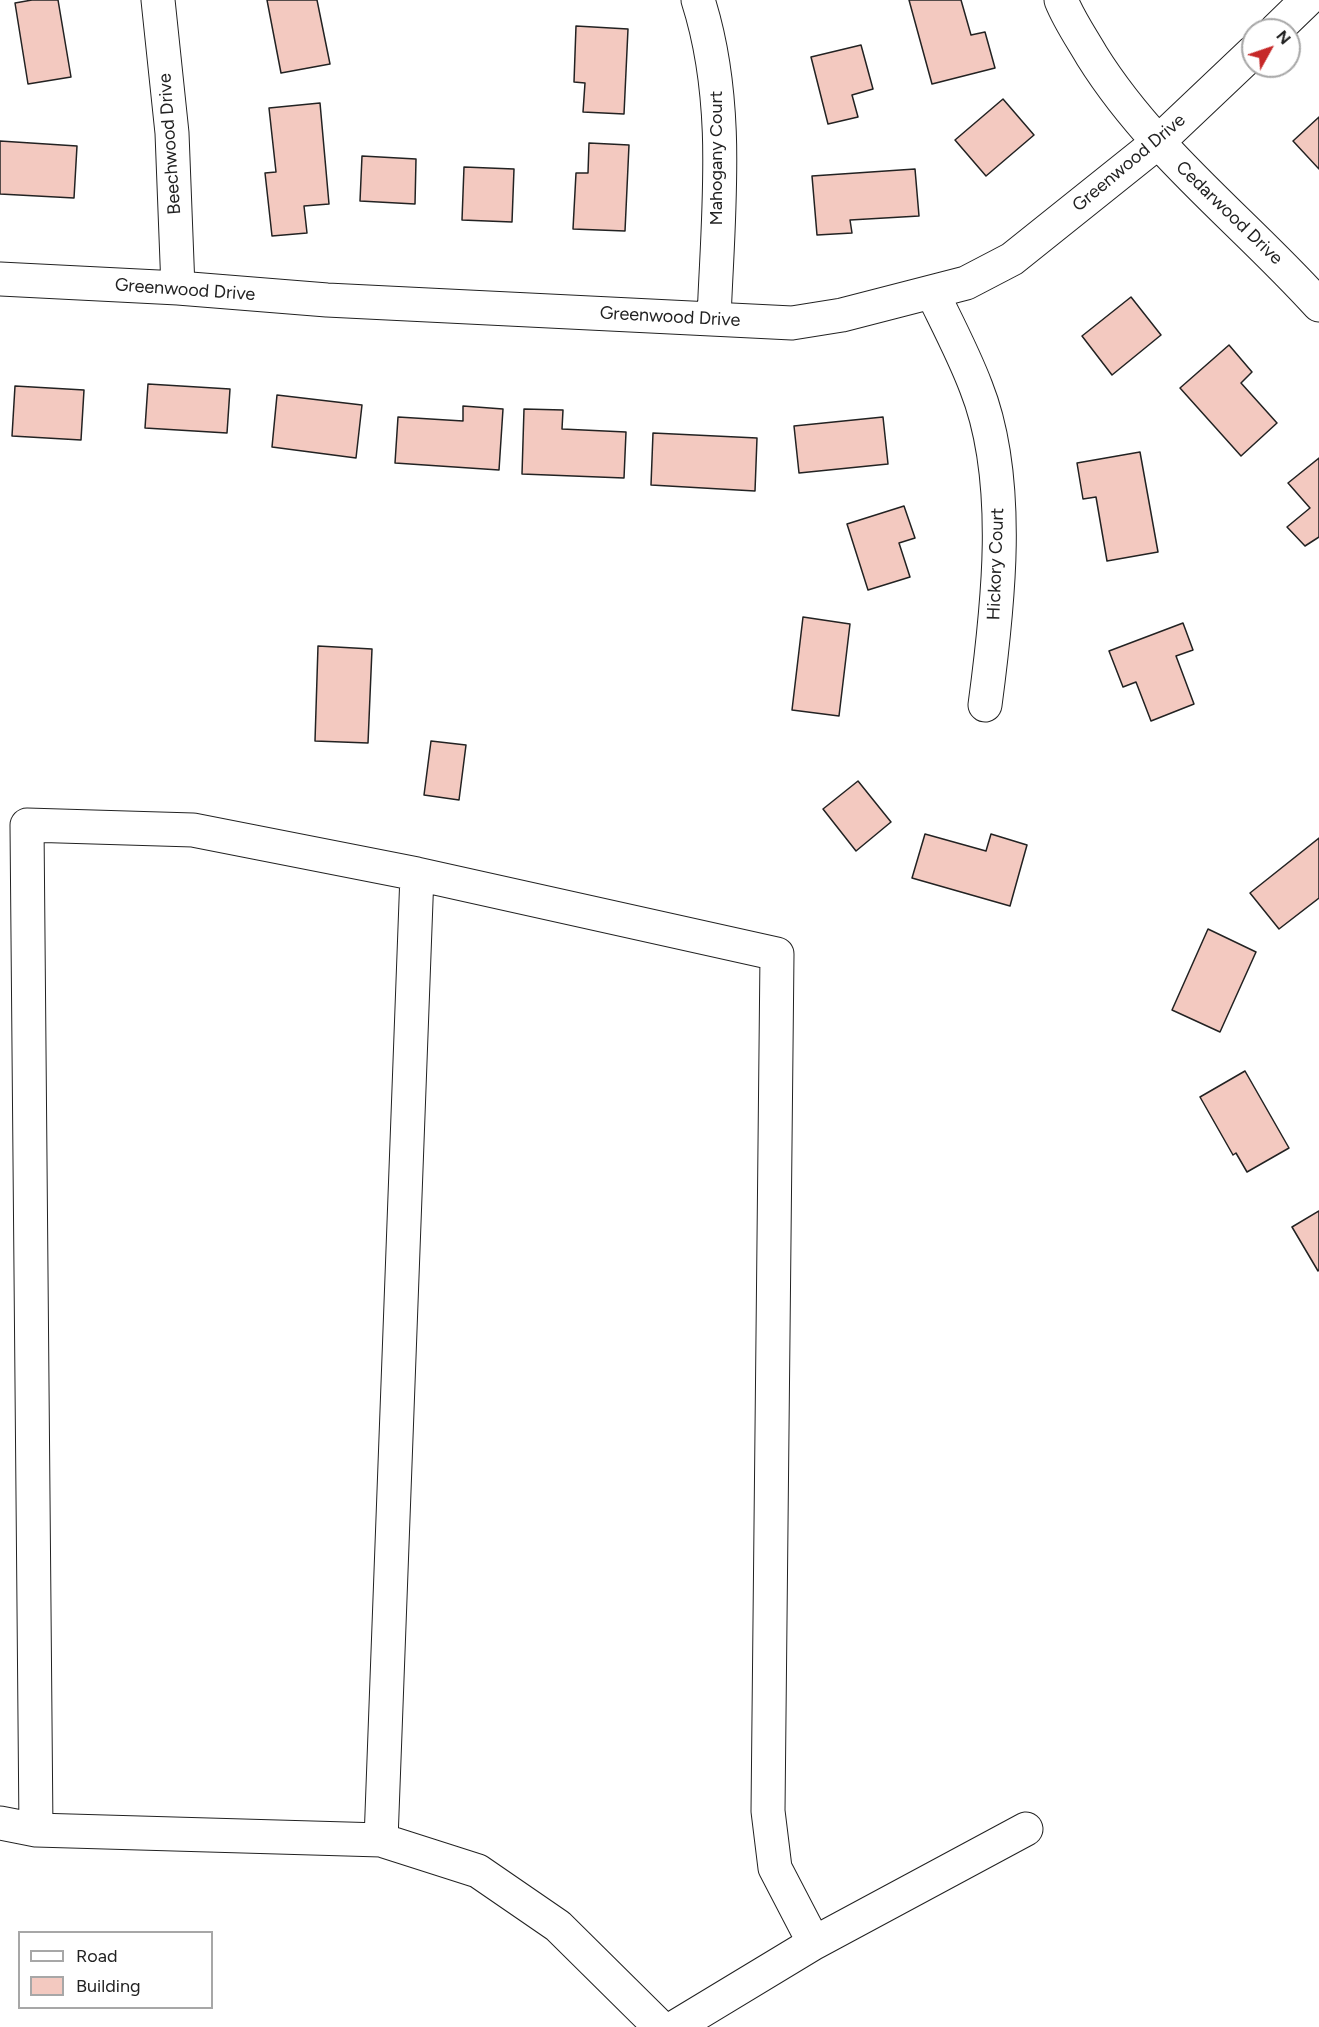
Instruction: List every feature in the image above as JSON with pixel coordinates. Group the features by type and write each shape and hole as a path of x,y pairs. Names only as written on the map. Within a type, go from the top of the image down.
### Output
{"street":[{"name":"Beechwood Drive","path":"158,0 172,133 178,288"},
{"name":"Mahogany Court","path":"698,0 707,29 719,96 720,163 714,319"},
{"name":"Cedarwood Drive","path":"1061,0 1067,15 1106,77 1157,143 1274,256 1319,305"},
{"path":"1288,18 1307,0"},
{"name":"Greenwood Drive","path":"0,279 178,288 327,300 792,323 842,315 966,283 1012,259 1157,143 1241,63"},
{"name":"Hickory Court","path":"932,292 977,389 994,457 1000,530 993,649 985,705"},
{"path":"660,2027 558,1926 478,1871 381,1840 16,1829 27,825 193,830 417,874 777,954 768,1811 775,1868 814,1943"},
{"path":"381,1840 417,874"},
{"path":"675,2027 814,1943 1026,1829"}],"building":[{"path":"32,0 58,0 71,77 28,84 15,3"},
{"path":"267,0 317,0 330,64 281,73"},
{"path":"909,0 961,0 971,35 985,32 995,68 932,84"},
{"path":"576,26 628,29 624,114 583,112 585,83 574,82"},
{"path":"861,45 873,89 852,95 858,117 828,124 811,57"},
{"path":"1003,99 1034,135 986,176 955,140"},
{"path":"320,103 329,204 304,206 307,233 272,236 265,173 276,172 269,108"},
{"path":"1319,117 1319,169 1293,141"},
{"path":"0,141 77,146 74,198 0,194"},
{"path":"589,143 629,145 625,231 573,229 576,173 588,173"},
{"path":"362,156 416,159 415,204 360,201"},
{"path":"464,167 514,169 512,222 462,220"},
{"path":"915,169 919,216 850,220 852,233 817,235 812,176"},
{"path":"1131,297 1161,335 1112,375 1082,336"},
{"path":"1229,345 1252,372 1241,383 1277,423 1241,456 1180,388"},
{"path":"148,384 230,389 227,433 145,428"},
{"path":"15,386 84,390 81,440 12,436"},
{"path":"277,395 362,405 356,458 272,447"},
{"path":"463,406 503,409 499,470 395,463 398,417 463,421"},
{"path":"524,409 563,410 562,429 626,432 624,478 522,474"},
{"path":"883,417 888,464 799,473 794,426"},
{"path":"653,433 757,438 755,491 651,485"},
{"path":"1140,452 1158,552 1107,561 1096,497 1083,499 1077,463"},
{"path":"1319,458 1319,537 1305,546 1287,527 1310,508 1288,483"},
{"path":"904,506 915,538 899,543 910,577 868,590 847,524"},
{"path":"803,617 850,624 839,716 792,710"},
{"path":"1183,623 1193,650 1176,656 1194,704 1151,721 1136,682 1123,687 1109,651"},
{"path":"318,646 372,649 368,743 315,741"},
{"path":"431,741 466,745 459,800 424,795"},
{"path":"858,781 891,822 856,851 823,809"},
{"path":"925,834 986,851 991,834 1027,845 1010,906 912,878"},
{"path":"1319,838 1319,898 1279,929 1250,893"},
{"path":"1208,929 1256,952 1220,1032 1172,1010"},
{"path":"1245,1071 1289,1148 1247,1172 1236,1153 1233,1155 1200,1097"},
{"path":"1319,1211 1319,1270 1318,1271 1292,1227"}]}
